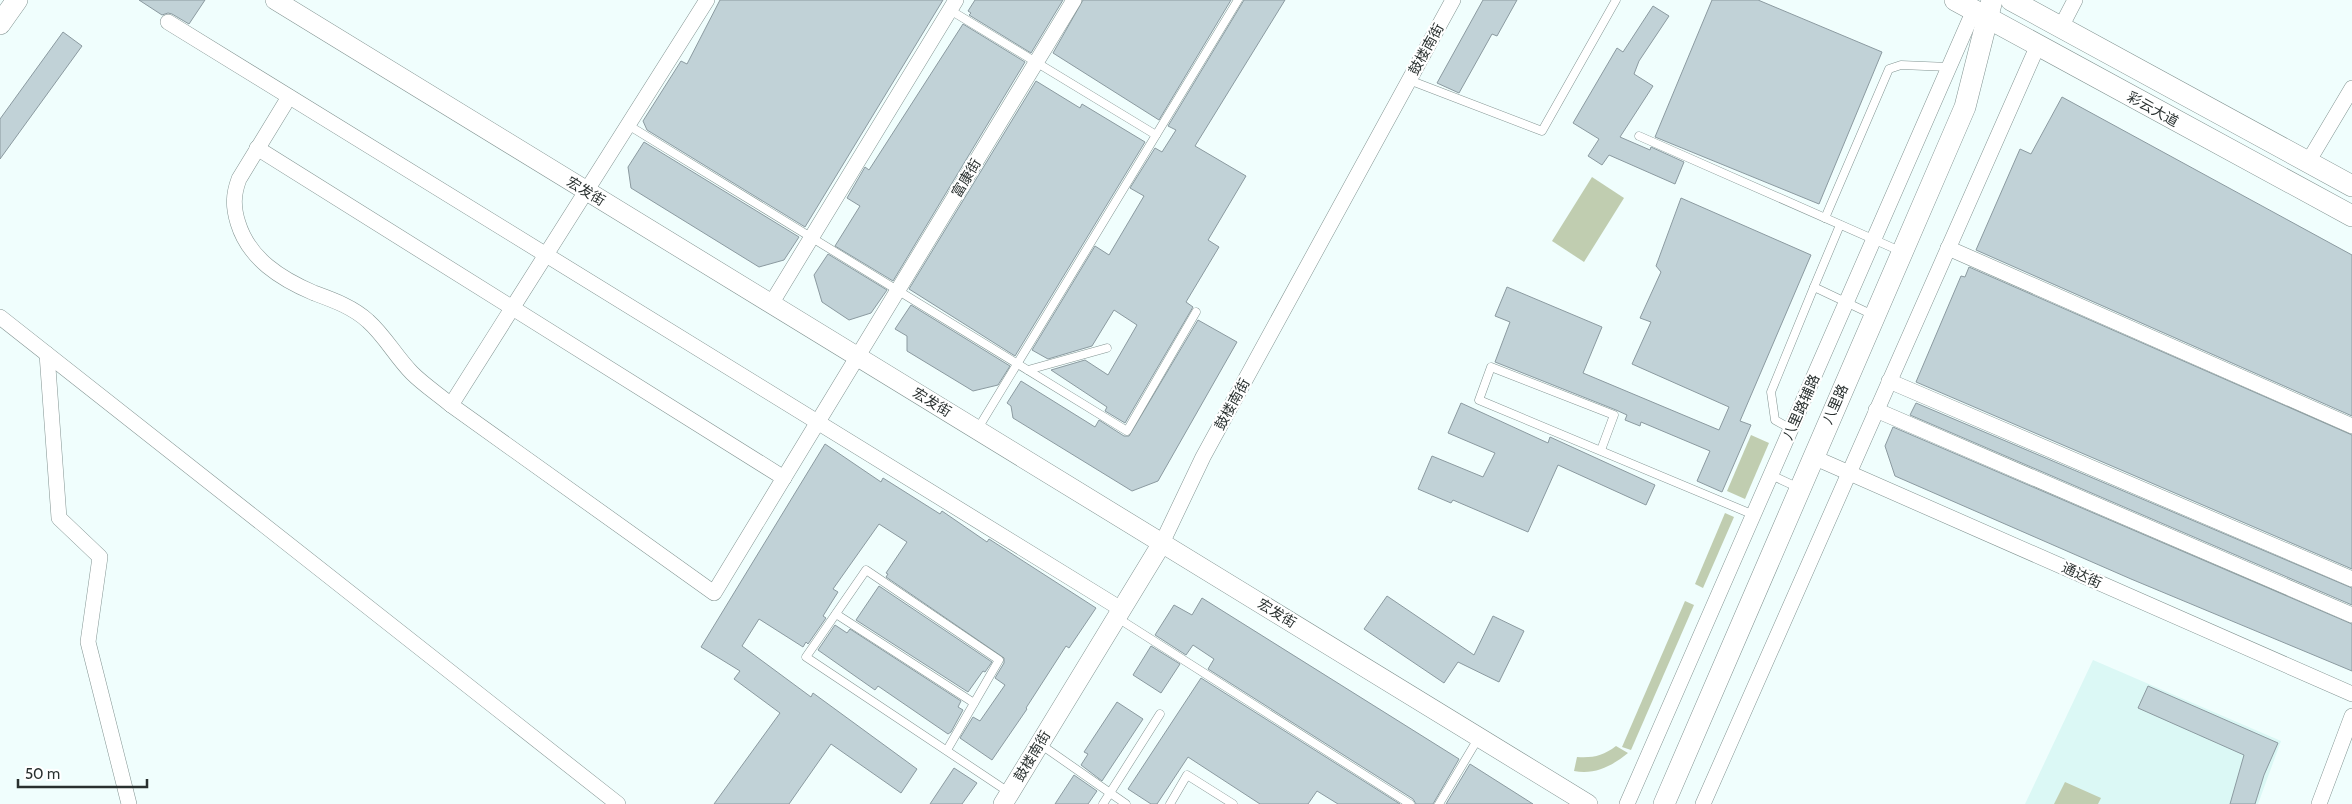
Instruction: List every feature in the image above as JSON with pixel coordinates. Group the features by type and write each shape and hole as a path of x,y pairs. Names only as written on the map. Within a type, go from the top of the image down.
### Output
{"main road":[{"path":"0,24 17,0"},
{"name":"彩云大道","path":"1955,0 1985,9 2038,45 2352,216"},
{"name":"彩云大道","path":"2011,0 2352,186"},
{"name":"八里路","path":"1664,804 1965,107 1985,9"}],"street":[{"name":"宏发街","path":"275,0 1588,804"},
{"path":"289,97 238,179 234,191 233,204 240,229 251,251 275,272 296,284 349,308 367,320 412,373 451,404 707,0"},
{"name":"富康街","path":"451,404 714,593 1074,0"},
{"name":"鼓楼南街","path":"1006,798 1162,543 1203,457 1453,0"},
{"path":"2061,28 2075,0"},
{"path":"771,304 953,5"},
{"name":"八里路辅路","path":"1627,804 1949,68 1985,9"},
{"path":"168,22 818,422 1119,613"},
{"path":"1703,804 2038,45"},
{"path":"2308,162 2352,88"},
{"path":"257,148 784,478"},
{"path":"1948,248 2352,426"},
{"path":"0,317 618,804"},
{"path":"47,354 59,518 100,557 88,642 128,804"},
{"path":"1889,381 2352,579"},
{"path":"1876,410 2352,615"},
{"name":"通达街","path":"1813,457 2352,694"},
{"path":"2319,804 2352,716"}],"lane":[{"path":"977,430 1238,0"},
{"path":"1409,80 1542,131 1616,0"},
{"path":"953,5 1037,62 1156,135"},
{"path":"1825,218 1889,69 1901,65 1949,68"},
{"path":"628,125 1127,431 1196,312"},
{"path":"1639,136 1902,252"},
{"path":"1791,429 1775,420 1771,392 1840,225"},
{"path":"1814,286 1874,316"},
{"path":"1028,370 1107,348"},
{"path":"1600,450 1614,415 1490,367 1479,400 1754,515"},
{"path":"1771,475 1799,488"},
{"path":"946,750 1000,660 866,570 806,657 946,750 1006,798"},
{"path":"1119,613 1410,804"},
{"path":"836,614 974,703"},
{"path":"1103,804 1160,714"},
{"path":"1439,804 1480,737"},
{"path":"1040,744 1126,804"},
{"path":"1170,804 1187,775 1232,804"}],"shaded area":[{"path":"2093,660 2281,741 2258,804 2025,804"}],"green space":[{"path":"1592,177 1624,198 1584,262 1552,241"},
{"path":"1751,435 1769,443 1745,499 1727,491"},
{"path":"1725,513 1734,517 1703,588 1695,584"},
{"path":"1685,601 1694,605 1631,750 1622,747"},
{"path":"1616,746 1628,753 1616,762 1603,768 1589,772 1574,771 1577,757 1598,756"},
{"path":"2065,782 2101,798 2098,804 2054,804"}],"building":[{"path":"139,0 205,0 189,24 172,14 162,15"},
{"path":"720,0 943,0 805,227 647,130 643,121 681,61 687,64"},
{"path":"975,0 1063,0 1031,53 969,15 971,13 968,11"},
{"path":"1083,0 1231,0 1159,120 1053,53"},
{"path":"1244,0 1285,0 1195,146 1246,176 1208,240 1219,247 1186,302 1193,307 1125,423 1105,411 1107,407 1051,370 1085,360 1108,375 1137,325 1114,310 1092,346 1048,359 1032,350 1095,246 1109,255 1144,196 1130,188 1155,148 1162,152 1176,130 1168,126"},
{"path":"1483,0 1517,0 1497,36 1492,34 1459,93 1437,83"},
{"path":"1712,0 1758,0 1882,52 1819,204 1655,137"},
{"path":"1653,6 1669,16 1639,61 1634,74 1653,86 1620,137 1650,150 1651,147 1684,162 1675,184 1609,155 1602,165 1588,156 1599,139 1573,123 1617,48 1623,52"},
{"path":"963,24 1025,62 893,281 835,246 860,206 847,198 865,167 869,170"},
{"path":"63,32 82,46 0,159 0,119"},
{"path":"1036,81 1080,108 1082,104 1145,142 1015,356 909,289"},
{"path":"2062,97 2352,255 2352,416 1976,250 2020,149 2031,154"},
{"path":"644,142 799,237 784,260 759,267 631,188 628,167"},
{"path":"1681,198 1811,255 1740,421 1751,425 1722,492 1697,481 1710,451 1641,422 1640,426 1625,420 1627,415 1616,410 1495,362 1510,322 1495,316 1507,287 1602,327 1583,373 1719,430 1729,407 1632,364 1651,322 1640,318 1661,272 1656,266"},
{"path":"828,254 887,290 871,313 849,320 822,302 814,275"},
{"path":"1969,267 2352,435 2352,569 1916,382 1961,276 1965,277"},
{"path":"911,305 1010,366 998,385 973,391 907,351 907,336 895,329"},
{"path":"1198,320 1237,342 1158,481 1132,491 1013,418 1011,406 1007,403 1021,381 1095,427 1099,420 1124,436 1129,436"},
{"path":"1461,403 1548,443 1550,437 1655,485 1646,505 1558,465 1528,532 1453,500 1451,503 1418,489 1432,456 1483,477 1495,453 1448,433"},
{"path":"1916,403 2352,588 2352,605 1910,415"},
{"path":"1893,427 2352,624 2352,671 2131,579 1895,476 1885,446"},
{"path":"825,444 881,482 883,478 940,514 942,511 987,542 989,539 1096,608 1069,648 1066,646 1027,709 992,760 960,738 973,717 980,721 1005,685 995,678 1004,663 1004,658 886,577 888,574 886,573 907,542 879,524 833,589 838,592 823,616 826,618 808,644 806,642 803,647 759,619 742,646 811,697 813,693 917,769 901,793 831,744 789,804 714,804 780,713 734,679 740,671 701,647"},
{"path":"879,586 992,662 968,692 856,620"},
{"path":"1387,596 1474,655 1493,616 1524,631 1499,682 1458,662 1444,683 1364,629"},
{"path":"1202,598 1459,759 1433,804 1416,804 1413,799 1208,669 1214,659 1193,645 1186,655 1155,635 1174,605 1192,615"},
{"path":"835,625 847,633 850,629 961,701 958,707 963,710 951,732 948,734 878,686 875,690 818,650"},
{"path":"1151,646 1180,664 1161,693 1133,675"},
{"path":"1201,678 1400,804 1338,804 1317,791 1308,804 1260,804 1188,757 1157,804 1151,804 1128,789"},
{"path":"2148,686 2278,743 2264,775 2255,804 2230,804 2244,755 2138,708"},
{"path":"1117,702 1143,719 1102,781 1081,765 1088,754 1084,752"},
{"path":"1470,764 1533,804 1446,804"},
{"path":"954,768 977,783 962,804 930,804"},
{"path":"1074,775 1097,791 1088,804 1055,804"}]}
